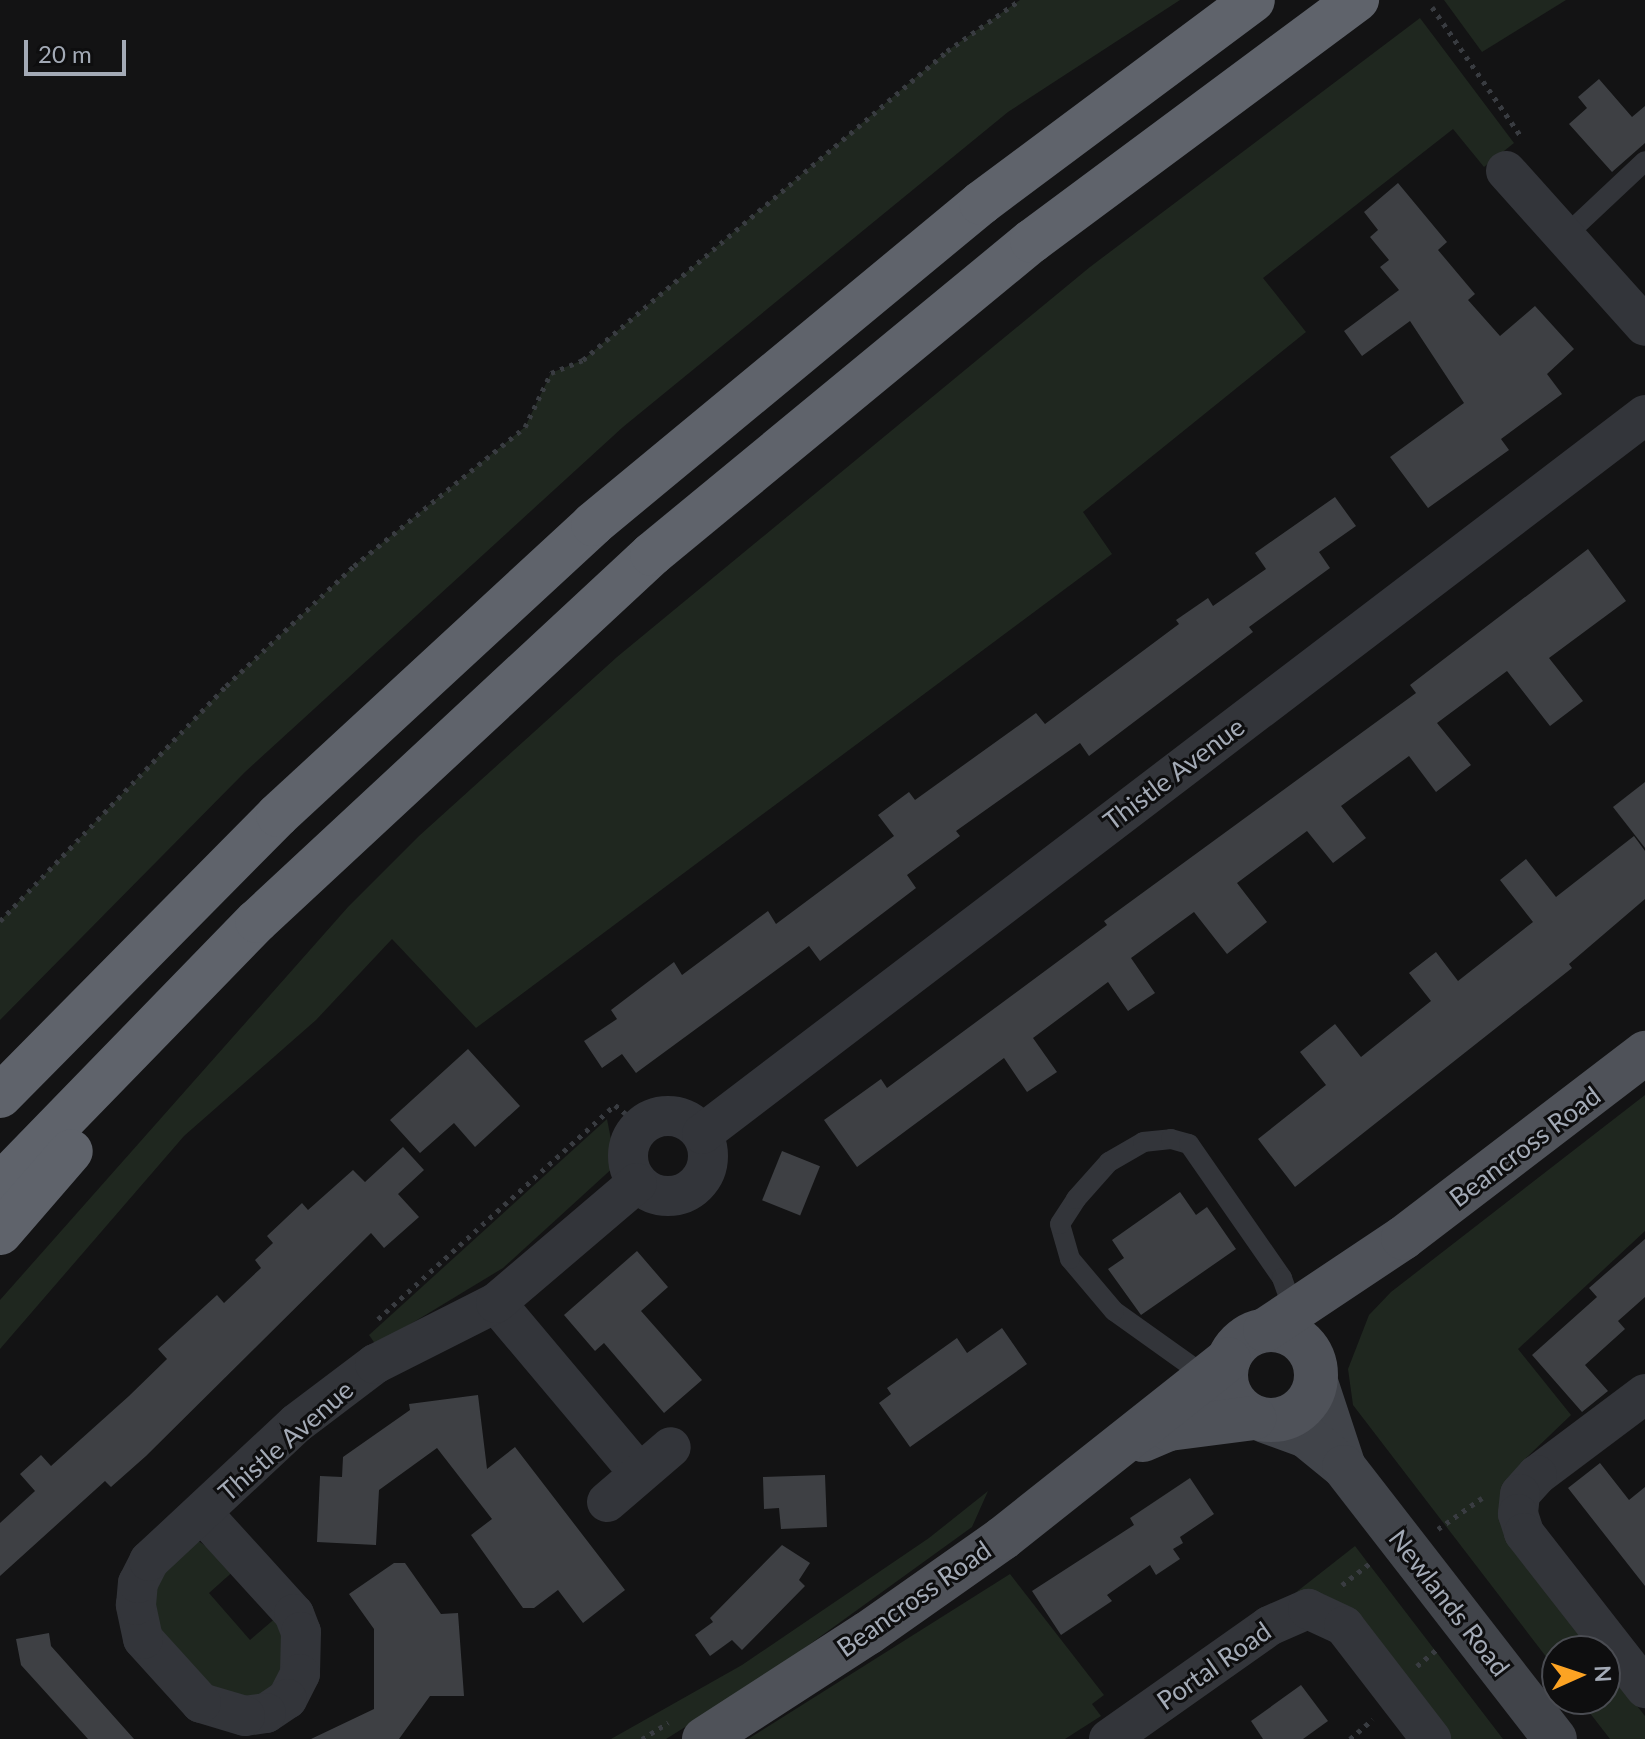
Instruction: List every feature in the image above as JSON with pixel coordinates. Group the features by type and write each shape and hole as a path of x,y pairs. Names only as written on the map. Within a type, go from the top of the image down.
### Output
{"highway":[{"path":"0,1096 278,815 593,524 981,203 1253,0"},
{"path":"0,1185 352,830 542,652 855,382 1032,241 1357,0"},
{"path":"0,1233 352,830"}],"main road":[{"name":"Beancross Road","path":"1300,1348 1327,1324 1357,1281 1403,1238 1645,1053"},
{"name":"Beancross Road","path":"1300,1348 1403,1238"},
{"path":"1242,1340 1300,1348 1299,1412 1236,1394 1242,1340"},
{"name":"Newlands Road","path":"1300,1348 1344,1467"},
{"name":"Beancross Road","path":"1119,1450 1169,1429 1236,1394"},
{"name":"Beancross Road","path":"704,1739 868,1633 1119,1450 1236,1394"},
{"name":"Newlands Road","path":"1236,1394 1306,1436 1344,1467 1555,1739"}],"street":[{"path":"1506,171 1645,326"},
{"name":"Thistle Avenue","path":"702,1134 1645,415"},
{"path":"673,1115 702,1134 708,1163 692,1188 664,1197 637,1183 627,1154 640,1125 655,1116 673,1115"},
{"name":"Thistle Avenue","path":"203,1514 294,1614 301,1632 300,1674 287,1699 266,1713 245,1716 201,1703 143,1639 137,1623 138,1583 149,1561 203,1514 297,1423 375,1364 496,1303 637,1183"},
{"path":"496,1303 639,1473"},
{"path":"1645,1394 1537,1475 1520,1494 1518,1514 1524,1533 1645,1688"},
{"path":"607,1502 671,1447"},
{"name":"Portal Road","path":"1109,1739 1289,1613 1324,1613"},
{"path":"1324,1613 1344,1626 1431,1739"}],"lane":[{"path":"1563,238 1645,161"},
{"path":"1236,1394 1114,1311 1070,1259 1060,1224 1109,1162 1143,1142 1171,1139 1189,1144 1282,1278 1300,1348"}],"path":[{"path":"0,921 226,686 354,566 525,427 551,373 583,360 947,51 1020,0"},
{"path":"1432,7 1530,149 1506,171"},
{"path":"375,1364 360,1335 453,1251 615,1105 640,1125"},
{"path":"1324,1613 1334,1591 1404,1544 1502,1484 1537,1475"}],"shaded area":[{"path":"1020,0 1180,0 1008,112 623,427 245,772 0,1020 0,921 226,686 354,566 525,427 551,373 583,360 947,51"},
{"path":"1444,0 1566,0 1482,52"},
{"path":"1420,18 1514,143 1484,167 1453,129 1263,278 1306,332 1083,512 1112,554 476,1028 392,939 316,1020 184,1136 0,1349 0,1300 348,907 419,836 617,657 1090,267"},
{"path":"1645,1095 1645,1231 1518,1349 1571,1415 1525,1459 1506,1498 1585,1635 1541,1635 1541,1650 1353,1405 1348,1369 1369,1315 1391,1292"},
{"path":"607,1119 616,1165 503,1268 376,1345 369,1335"},
{"path":"988,1491 972,1527 756,1683 666,1739 611,1739 742,1665 929,1538"},
{"path":"197,1540 237,1568 209,1593 250,1640 278,1616 289,1649 273,1691 251,1700 216,1693 156,1631 152,1597 160,1574"},
{"path":"1355,1546 1503,1739 1451,1739 1353,1613 1323,1594 1290,1597"},
{"path":"1010,1574 1104,1695 1092,1704 1101,1716 1065,1739 748,1739"},
{"path":"1621,1685 1645,1716 1645,1739 1610,1739 1591,1715 1621,1715"}],"building":[{"path":"1599,79 1632,117 1645,106 1645,143 1612,172 1569,124 1587,108 1578,97"},
{"path":"1398,183 1447,242 1438,250 1475,294 1468,300 1500,336 1535,306 1574,349 1547,374 1562,394 1501,439 1509,450 1428,508 1390,457 1464,403 1410,321 1362,356 1344,331 1399,290 1380,267 1389,260 1370,237 1378,230 1364,212"},
{"path":"1335,497 1356,526 1319,552 1330,568 1249,627 1253,632 1089,756 1080,743 956,831 960,836 907,875 916,888 820,961 809,946 636,1073 622,1054 602,1068 584,1041 617,1019 611,1010 674,962 682,975 768,911 776,924 894,836 878,815 909,792 915,800 1036,713 1045,724 1179,624 1176,620 1208,598 1213,606 1266,569 1255,553"},
{"path":"1588,549 1626,601 1549,658 1583,701 1550,726 1507,671 1437,723 1471,765 1436,792 1409,756 1341,806 1366,838 1333,863 1307,831 1237,883 1267,922 1227,954 1194,912 1131,958 1155,993 1128,1011 1108,982 1033,1038 1057,1072 1027,1092 1004,1058 857,1167 824,1120 881,1079 887,1088 1107,925 1104,921 1416,693 1410,685"},
{"path":"1645,782 1645,848 1613,807"},
{"path":"1634,836 1645,851 1645,899 1569,964 1572,968 1295,1187 1258,1139 1326,1085 1300,1052 1335,1024 1361,1057 1431,1001 1409,973 1436,952 1458,981 1533,922 1500,880 1526,859 1556,897"},
{"path":"468,1049 520,1106 475,1147 454,1123 420,1153 390,1120"},
{"path":"403,1147 424,1170 398,1194 419,1217 384,1248 371,1233 146,1456 111,1487 105,1481 0,1576 0,1523 35,1491 20,1474 41,1455 51,1466 129,1396 167,1359 158,1349 217,1295 224,1303 261,1268 255,1260 273,1243 267,1236 302,1203 308,1210 353,1170 365,1182"},
{"path":"782,1151 820,1166 800,1215 762,1200"},
{"path":"1180,1192 1196,1215 1207,1207 1236,1249 1141,1315 1108,1269 1124,1258 1112,1240"},
{"path":"1645,1239 1645,1297 1618,1321 1625,1329 1585,1365 1608,1391 1582,1412 1532,1355 1597,1297 1589,1288"},
{"path":"637,1251 668,1287 641,1311 702,1380 664,1413 604,1343 595,1351 564,1315"},
{"path":"1002,1328 1027,1364 910,1447 879,1403 891,1394 887,1388 957,1338 967,1353"},
{"path":"478,1395 487,1469 515,1447 625,1590 583,1623 558,1590 534,1608 523,1608 471,1535 492,1519 437,1448 379,1490 376,1545 317,1542 320,1476 342,1477 343,1457 410,1410 409,1404"},
{"path":"1600,1463 1629,1500 1645,1487 1645,1586 1568,1488"},
{"path":"825,1475 827,1527 781,1529 779,1508 764,1509 763,1477"},
{"path":"1190,1478 1214,1514 1180,1537 1183,1543 1173,1549 1180,1559 1156,1575 1150,1565 1107,1595 1112,1601 1061,1635 1032,1591 1134,1525 1130,1518"},
{"path":"782,1545 810,1563 799,1580 805,1586 742,1650 732,1640 710,1656 695,1635 713,1622 710,1618"},
{"path":"394,1563 405,1563 441,1614 458,1613 464,1696 430,1696 399,1739 311,1739 374,1709 374,1629 349,1594"},
{"path":"49,1633 51,1646 134,1739 88,1739 21,1665 16,1639"},
{"path":"1301,1685 1328,1721 1303,1739 1263,1739 1251,1721"}]}
